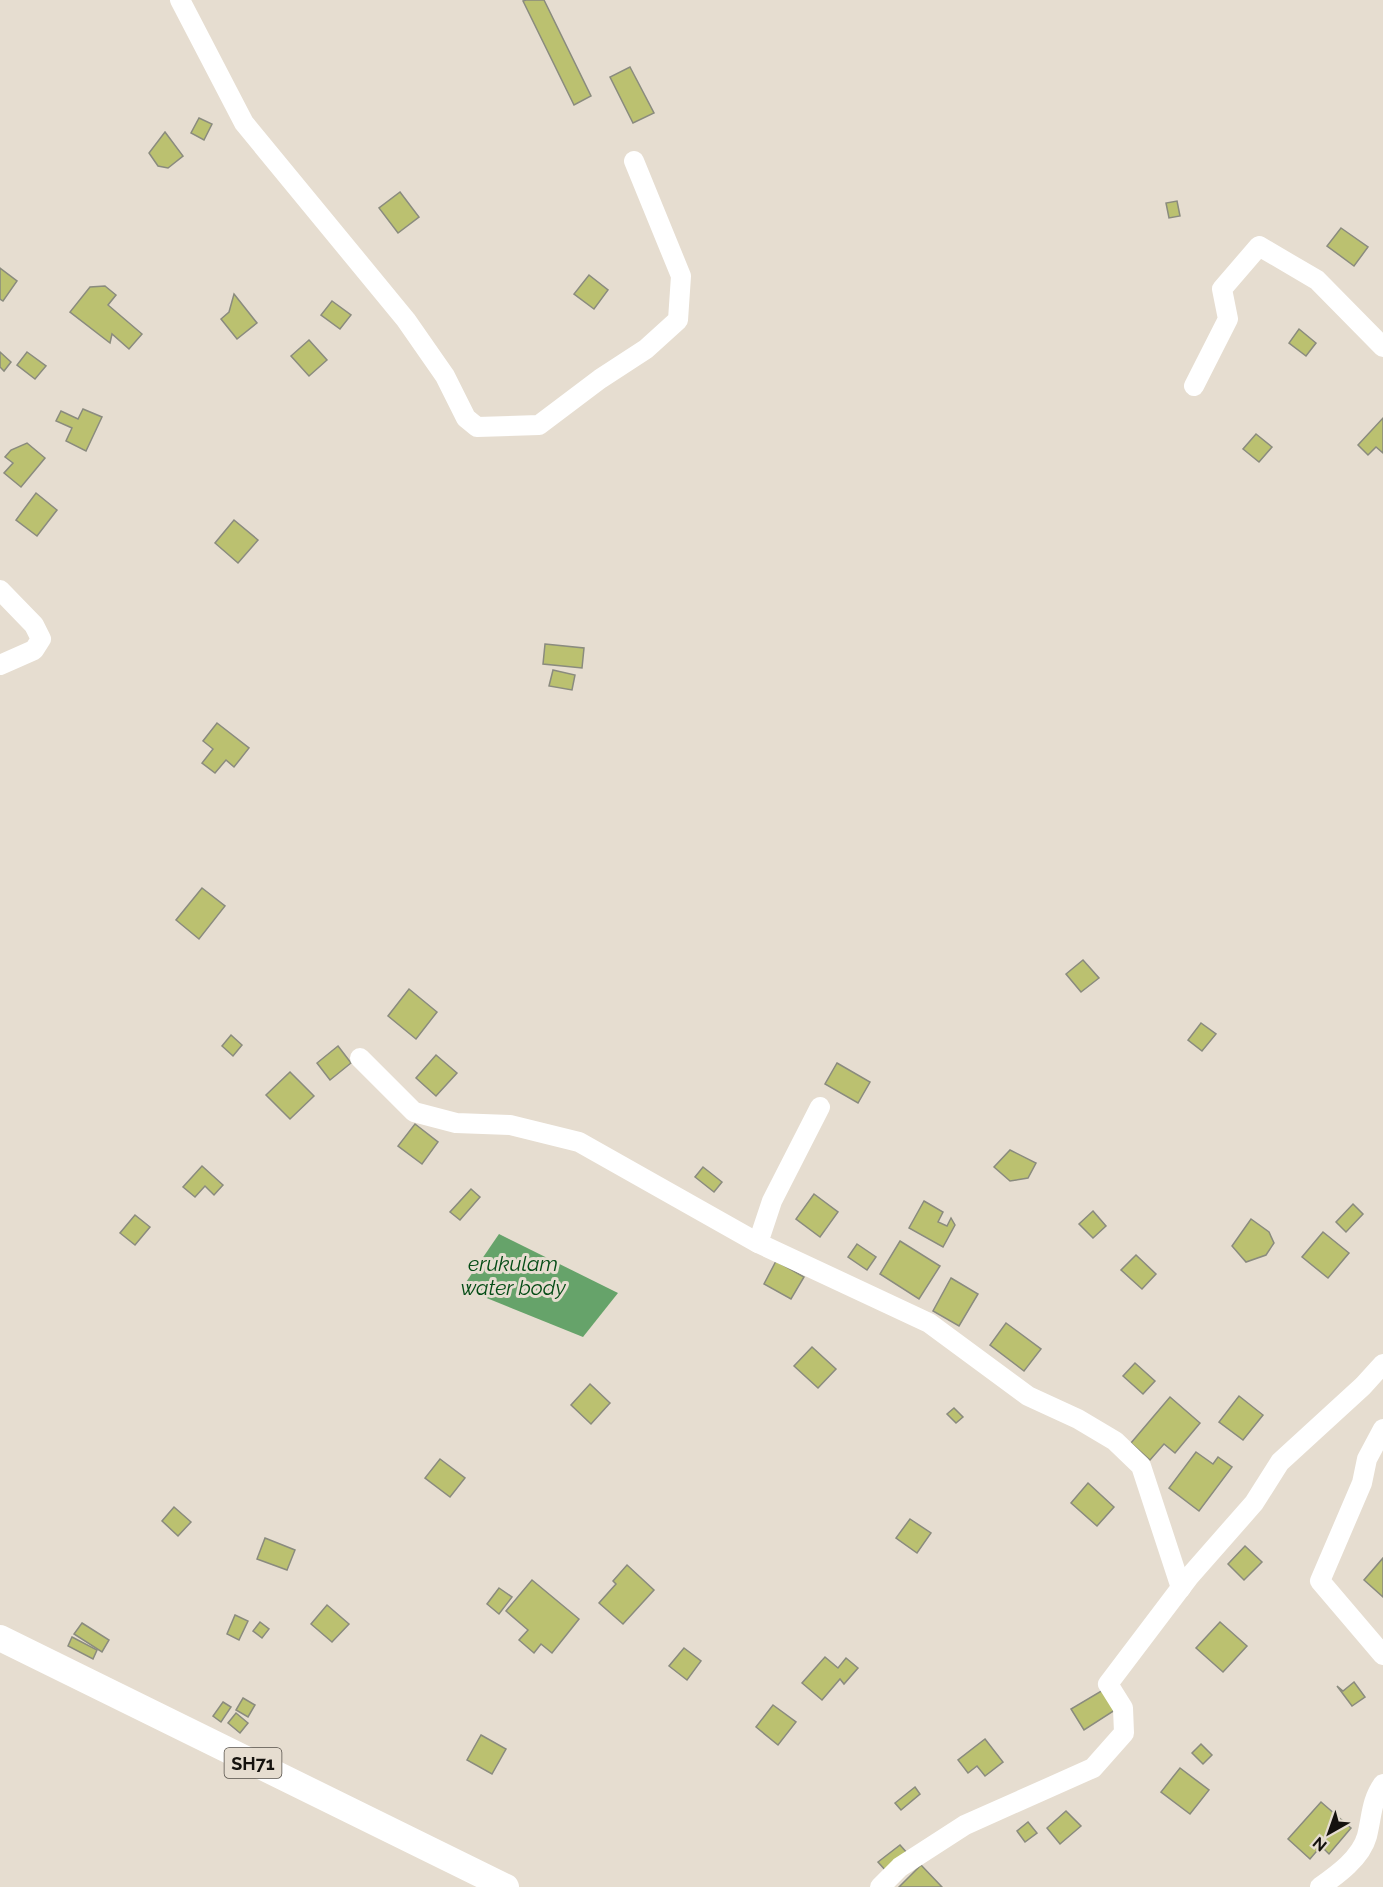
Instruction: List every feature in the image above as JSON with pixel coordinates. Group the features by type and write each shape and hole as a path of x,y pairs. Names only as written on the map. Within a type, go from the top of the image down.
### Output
{"main road":[{"name":"SH71","path":"0,1638 506,1887"}],"street":[{"path":"180,0 244,123 406,320 445,376 466,418 477,428 539,425 600,379 646,349 678,320 681,276 662,224 634,161"},
{"path":"1194,386 1228,319 1222,289 1259,246 1317,280 1383,347"},
{"path":"0,590 34,625 40,639 34,650 0,665"},
{"path":"360,1058 414,1112 456,1123 510,1125 579,1142 758,1243 929,1323 1028,1396 1078,1419 1115,1441 1141,1466 1181,1588"},
{"path":"758,1243 772,1201 820,1107"},
{"path":"880,1887 900,1867 965,1825 1093,1768 1124,1733 1123,1708 1108,1684 1181,1588 1254,1503 1280,1462 1363,1386 1383,1364"},
{"path":"1383,1430 1367,1459 1362,1483 1320,1581 1383,1655"},
{"path":"1320,1887 1343,1871 1366,1839 1373,1797 1383,1784"}],"water":[{"name":"erukulam water body","path":"499,1234 618,1293 583,1337 462,1288"}],"building":[{"path":"544,0 591,96 574,105 523,1"},
{"path":"630,67 654,113 633,123 610,77"},
{"path":"199,118 212,124 204,140 191,133"},
{"path":"165,132 183,156 168,168 158,166 149,153"},
{"path":"400,192 419,217 398,233 379,208"},
{"path":"1177,201 1180,216 1169,218 1166,203"},
{"path":"1341,228 1368,247 1354,266 1327,246"},
{"path":"0,268 17,281 3,301 0,299"},
{"path":"589,275 608,290 594,309 574,294"},
{"path":"105,286 116,295 108,305 142,334 129,349 112,334 110,343 70,312 90,287"},
{"path":"234,294 257,323 237,339 221,319 229,312"},
{"path":"332,301 351,315 340,329 321,315"},
{"path":"1299,329 1316,343 1306,356 1289,343"},
{"path":"309,340 327,360 309,376 291,356"},
{"path":"0,352 11,362 4,371 0,367"},
{"path":"27,352 46,366 35,379 17,365"},
{"path":"83,409 102,417 86,451 66,441 72,428 56,421 61,411 78,419"},
{"path":"1383,418 1383,453 1376,447 1368,455 1358,445"},
{"path":"1256,434 1272,447 1259,462 1243,449"},
{"path":"27,443 45,458 21,487 4,473 13,463 5,457 11,450"},
{"path":"36,493 57,510 37,536 16,520"},
{"path":"234,520 258,540 238,563 215,543"},
{"path":"545,644 584,648 582,668 543,664"},
{"path":"553,670 575,675 572,690 549,686"},
{"path":"217,723 249,748 234,767 226,760 215,773 202,763 213,749 203,741"},
{"path":"202,888 225,906 199,939 176,920"},
{"path":"1083,960 1099,978 1081,992 1066,974"},
{"path":"409,989 437,1012 416,1039 388,1016"},
{"path":"1201,1023 1216,1034 1202,1051 1188,1040"},
{"path":"231,1035 242,1045 233,1056 222,1046"},
{"path":"338,1046 351,1063 330,1080 317,1063"},
{"path":"436,1055 457,1073 436,1096 416,1078"},
{"path":"837,1063 870,1082 858,1103 825,1084"},
{"path":"290,1072 314,1096 290,1119 266,1095"},
{"path":"415,1124 438,1142 422,1164 398,1146"},
{"path":"1010,1150 1036,1163 1028,1178 1010,1181 994,1167"},
{"path":"202,1166 223,1185 214,1195 205,1186 195,1197 183,1187"},
{"path":"703,1167 722,1182 714,1192 695,1177"},
{"path":"471,1189 480,1197 460,1220 450,1212"},
{"path":"814,1194 838,1212 820,1237 796,1219"},
{"path":"924,1201 943,1212 938,1222 947,1226 951,1218 955,1225 943,1247 909,1228"},
{"path":"1353,1204 1363,1214 1346,1232 1336,1222"},
{"path":"1093,1211 1106,1226 1093,1238 1079,1224"},
{"path":"135,1215 150,1227 135,1245 120,1233"},
{"path":"1251,1219 1269,1232 1274,1243 1266,1255 1246,1262 1232,1246"},
{"path":"1323,1232 1349,1253 1328,1278 1302,1257"},
{"path":"900,1241 940,1266 919,1299 880,1274"},
{"path":"857,1244 876,1257 867,1270 848,1257"},
{"path":"1136,1255 1156,1274 1142,1289 1121,1270"},
{"path":"776,1261 804,1277 791,1299 764,1284"},
{"path":"951,1278 978,1294 959,1326 933,1311"},
{"path":"1006,1323 1041,1349 1024,1371 990,1345"},
{"path":"812,1347 836,1369 818,1388 794,1366"},
{"path":"1135,1363 1155,1381 1143,1394 1123,1376"},
{"path":"590,1384 610,1403 591,1424 571,1405"},
{"path":"1239,1396 1263,1415 1243,1440 1219,1422"},
{"path":"1170,1397 1200,1423 1175,1453 1164,1444 1150,1460 1131,1443"},
{"path":"954,1408 963,1417 956,1423 947,1414"},
{"path":"1196,1452 1213,1464 1218,1457 1232,1467 1199,1511 1169,1488"},
{"path":"440,1459 465,1478 450,1497 425,1478"},
{"path":"1088,1483 1114,1507 1097,1526 1071,1503"},
{"path":"174,1507 191,1522 178,1536 162,1521"},
{"path":"910,1519 931,1533 917,1553 896,1538"},
{"path":"265,1538 295,1550 287,1570 257,1559"},
{"path":"1245,1546 1262,1562 1244,1580 1228,1564"},
{"path":"1383,1558 1383,1597 1364,1580"},
{"path":"627,1565 654,1590 623,1624 599,1603 616,1584 613,1581"},
{"path":"532,1580 579,1619 552,1653 541,1644 534,1653 519,1640 528,1630 506,1611"},
{"path":"499,1588 512,1597 499,1614 487,1604"},
{"path":"327,1605 349,1624 332,1642 311,1624"},
{"path":"235,1615 248,1621 239,1640 227,1634"},
{"path":"260,1622 269,1629 262,1638 253,1631"},
{"path":"1220,1622 1247,1646 1223,1672 1196,1648"},
{"path":"82,1623 109,1640 102,1652 74,1634"},
{"path":"72,1637 97,1650 93,1659 68,1646"},
{"path":"684,1648 701,1661 687,1680 669,1666"},
{"path":"825,1657 838,1668 846,1658 858,1668 844,1684 840,1679 822,1700 802,1683"},
{"path":"1354,1682 1365,1697 1352,1706 1337,1686 1343,1691"},
{"path":"1103,1690 1115,1710 1084,1730 1071,1709"},
{"path":"243,1698 255,1705 248,1717 236,1710"},
{"path":"223,1702 231,1707 221,1722 213,1716"},
{"path":"773,1705 796,1722 778,1745 756,1727"},
{"path":"236,1713 248,1723 240,1733 228,1723"},
{"path":"481,1735 506,1749 492,1774 467,1760"},
{"path":"985,1739 1003,1762 985,1776 977,1766 968,1773 958,1760"},
{"path":"1201,1744 1212,1755 1203,1764 1192,1753"},
{"path":"1180,1768 1209,1790 1190,1814 1161,1792"},
{"path":"915,1787 920,1794 901,1810 895,1803"},
{"path":"1321,1802 1351,1828 1329,1854 1321,1846 1310,1859 1288,1839"},
{"path":"1066,1811 1081,1826 1060,1844 1047,1828"},
{"path":"1028,1822 1037,1833 1025,1842 1017,1831"},
{"path":"900,1845 908,1854 886,1871 878,1862"},
{"path":"921,1865 942,1887 899,1887"}]}
